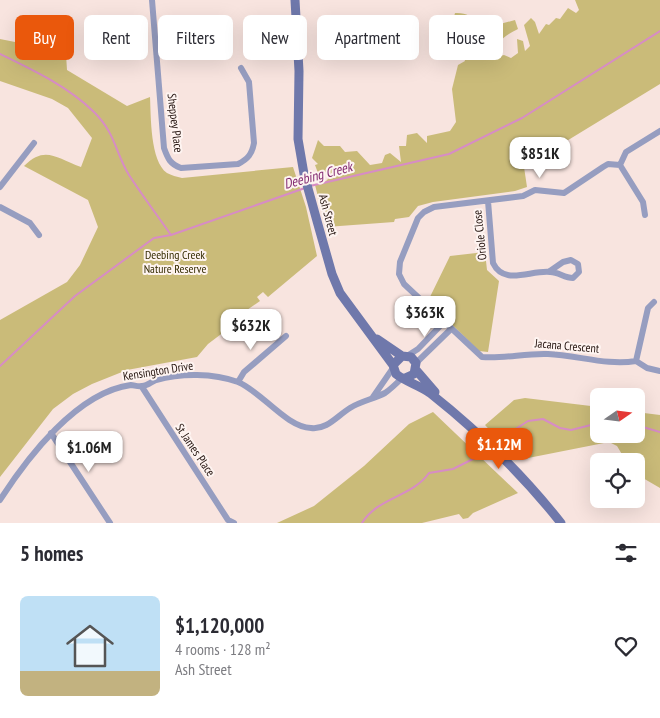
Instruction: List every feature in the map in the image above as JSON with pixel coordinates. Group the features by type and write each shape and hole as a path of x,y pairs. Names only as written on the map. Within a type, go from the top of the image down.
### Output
{"main road":[{"name":"Ash Street","path":"295,0 299,71 298,140 304,174 324,250 340,293 393,367"},
{"name":"Ash Street","path":"370,334 404,356"},
{"path":"448,408 416,367 404,356 393,367 396,374 419,385 448,408 518,471 561,523"},
{"path":"404,378 414,374 416,367"}],"street":[{"name":"Sheppey Place","path":"152,0 164,148 168,159 173,165 181,168 238,164 246,160 252,152 254,143 249,82 241,68"},
{"path":"645,215 643,202 620,165 626,152 660,131"},
{"path":"0,187 34,143"},
{"name":"Jacana Crescent","path":"620,165 603,167 564,193 534,190 523,196 434,207 424,212 418,218 400,262 399,274 404,284 482,357 495,358 549,354 622,363 636,361 647,368 660,371"},
{"name":"Oriole Close","path":"488,201 493,263 497,271 505,276 550,272"},
{"path":"0,207 30,223 38,235"},
{"path":"636,361 648,308 654,302"},
{"path":"404,356 418,349 444,322"},
{"path":"416,367 450,329"},
{"path":"238,382 244,372 286,336"},
{"name":"Kensington Drive","path":"373,397 393,367"},
{"name":"Kensington Drive","path":"0,500 51,434 86,404 108,393 131,385 142,386 155,380 191,375 217,376 238,382 252,390 295,423 312,429 323,427 350,408 384,393 404,378"},
{"name":"St James Place","path":"142,386 228,520 234,523"},
{"path":"51,434 110,523"}],"green space":[{"path":"575,0 660,0 660,84 524,167 527,187 515,191 433,202 418,206 409,217 395,219 394,222 326,227 315,185 324,183 328,179 327,172 318,173 315,165 318,164 312,158 318,140 324,146 340,146 345,152 357,151 370,165 382,163 385,155 390,153 401,162 399,146 406,146 407,135 417,133 427,143 427,136 450,131 456,122 452,89 458,65 465,60 503,60 504,55 511,58 518,53 517,39 523,41 525,51 530,46 524,25 531,18 535,22 539,34 546,24 549,25 556,18 560,19 568,8 576,13 579,10"},
{"path":"455,13 468,15 454,15"},
{"path":"515,20 518,29 503,38 503,23"},
{"name":"Deebing Creek Nature Reserve","path":"0,39 15,42 15,60 66,60 67,70 127,106 150,97 154,149 161,167 169,174 182,178 293,167 306,207 317,256 268,297 263,292 257,297 260,301 244,312 245,316 208,344 197,357 127,370 73,394 53,409 0,477 0,320 67,282 80,265 98,227 88,200 24,166 38,156 51,155 81,167 92,138 68,108 52,99 0,81"},
{"path":"485,252 487,270 499,281 488,352 479,351 428,301 450,256"},
{"path":"525,398 590,406 590,443 604,443 518,460 485,425 514,400"},
{"path":"433,412 518,493 463,519 459,514 422,523 277,523 314,506 364,466 409,424"},
{"path":"645,413 660,415 660,488 645,479 645,453 621,453 617,446 611,443 645,443"}],"waterway":[{"name":"Deebing Creek","path":"310,186 449,154 522,118 660,31"},
{"path":"0,54 61,86 94,112 107,128 129,175 171,235"},
{"name":"Deebing Creek","path":"0,366 75,296 154,238 171,235 305,188"},
{"path":"497,441 528,421 543,419 560,428 571,430 590,425"},
{"path":"645,428 660,432"},
{"path":"362,523 377,508 414,487 429,473 453,469 479,456"}]}
